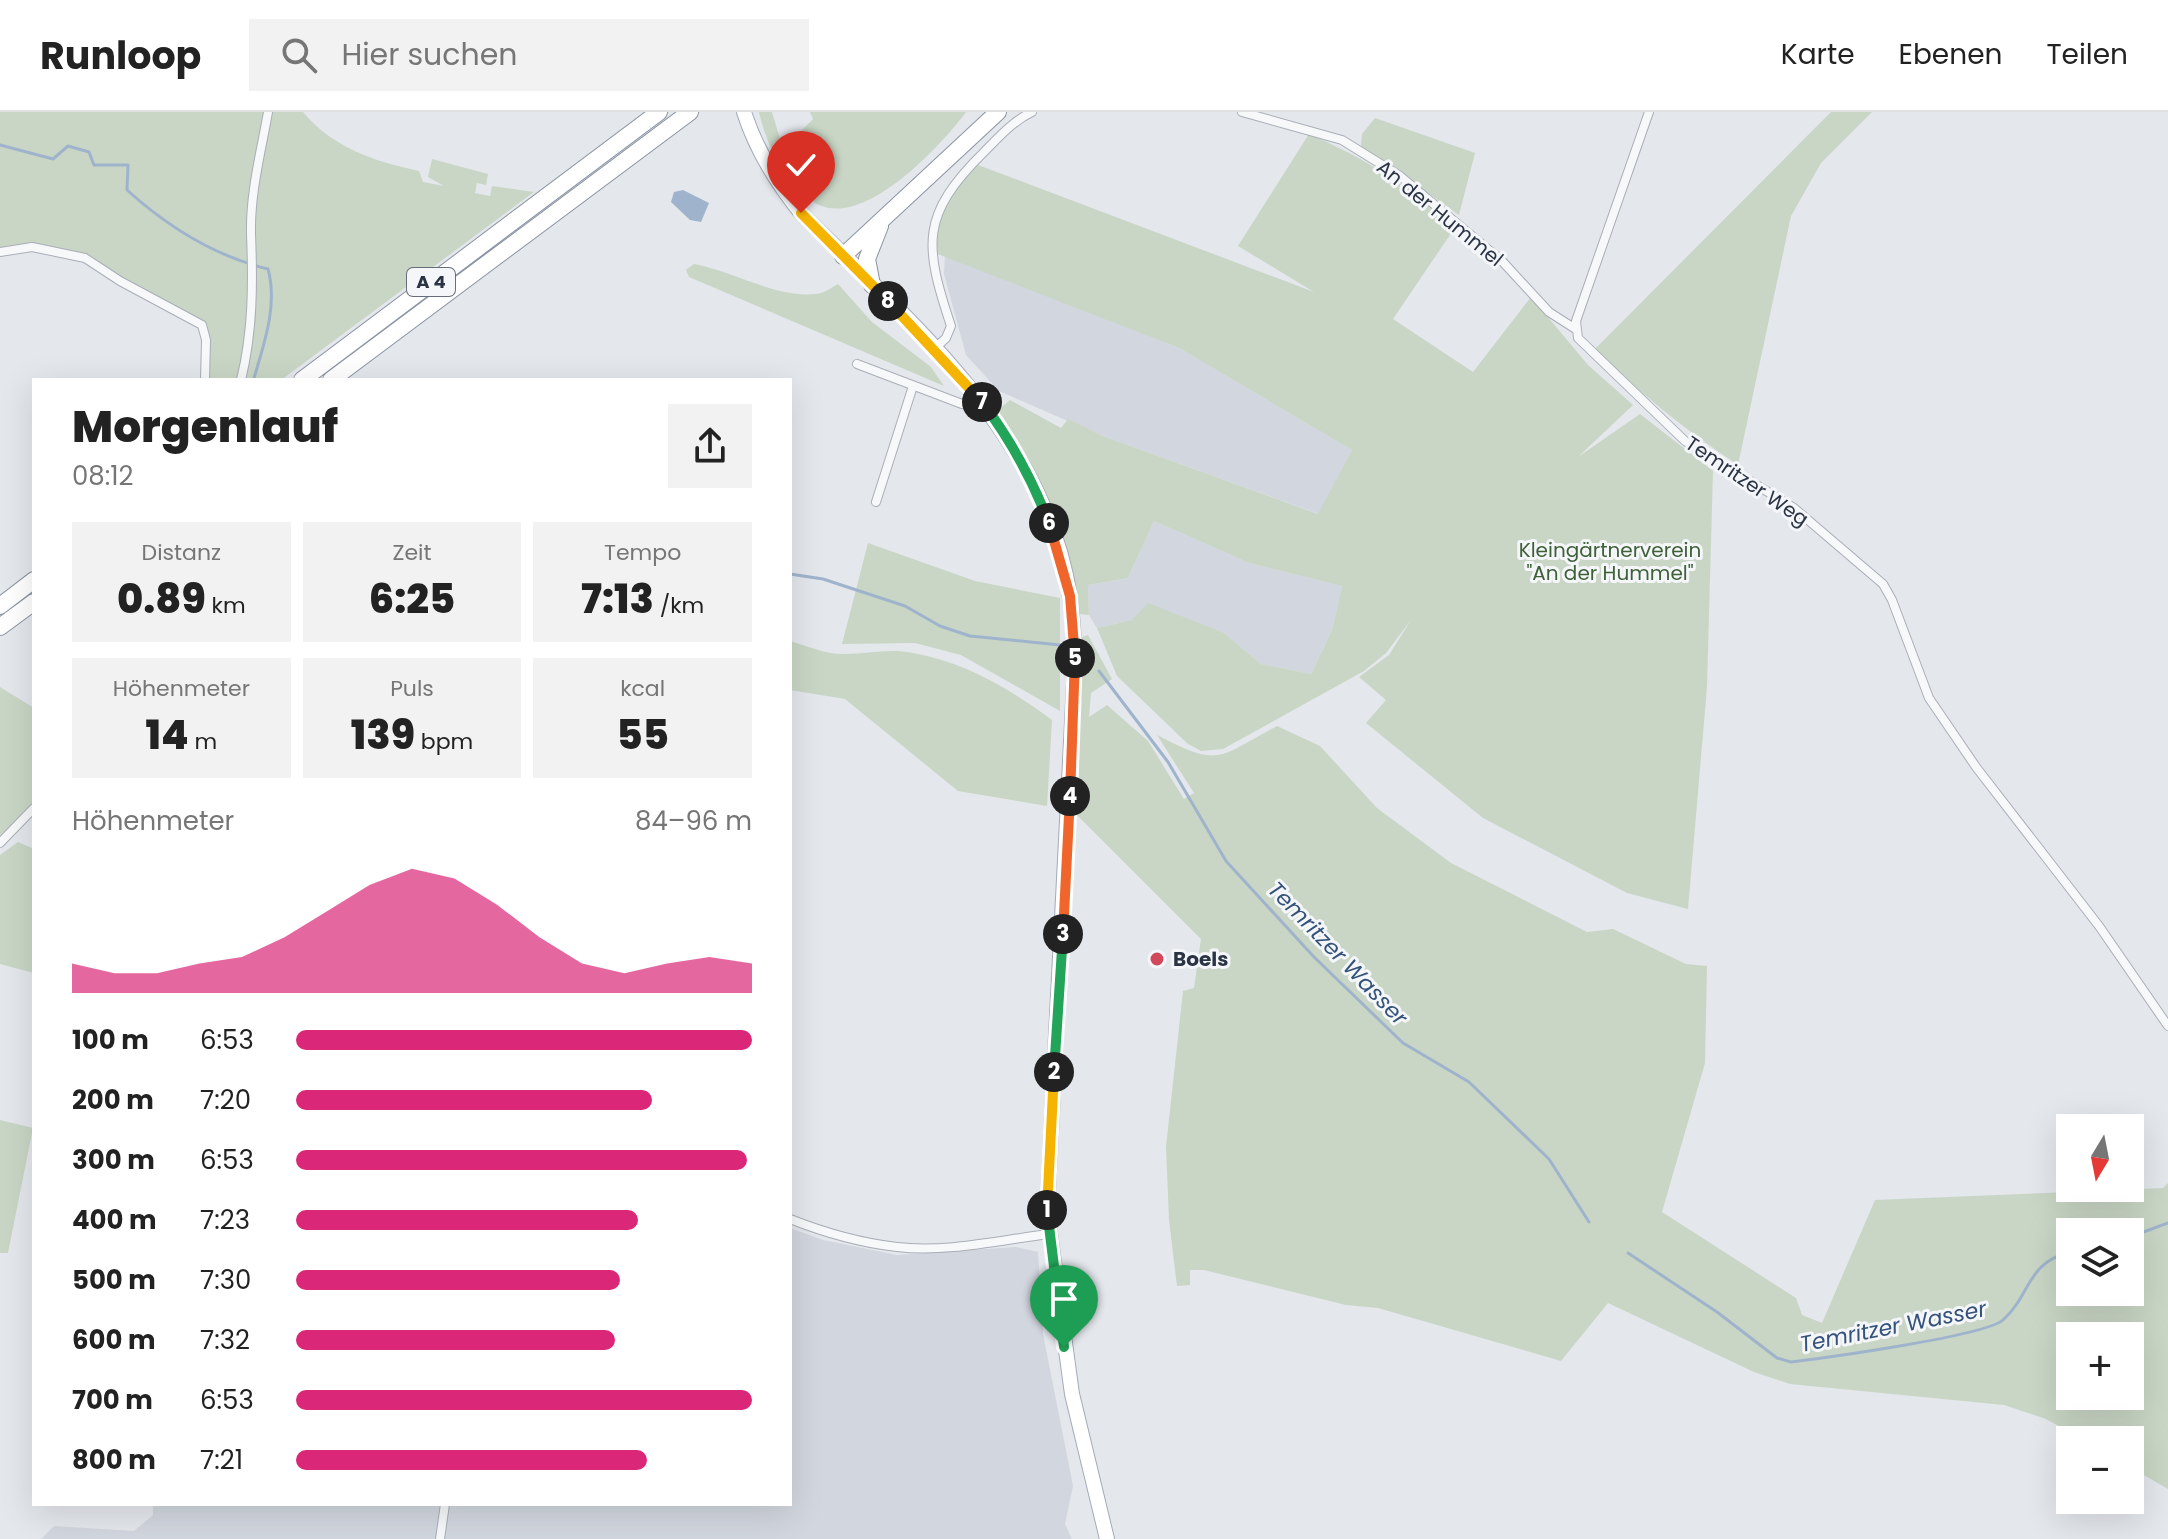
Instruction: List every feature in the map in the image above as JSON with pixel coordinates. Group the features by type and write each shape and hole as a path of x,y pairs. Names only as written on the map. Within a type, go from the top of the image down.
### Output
{"highway":[{"name":"A 4","path":"305,378 659,112"},
{"name":"A 4","path":"334,378 690,112"},
{"path":"975,132 990,112"},
{"path":"843,256 998,112"},
{"path":"872,285 868,250 884,219"},
{"path":"0,606 32,582"},
{"path":"0,627 32,603"}],"main road":[{"path":"744,112 779,186 934,349 978,398 1013,446 1035,486 1062,562 1073,629 1075,664 1046,1188 1049,1234 1074,1405 1107,1539"}],"street":[{"path":"241,378 249,346 254,281 252,223 268,112"},
{"path":"934,349 946,338 951,326 931,252 942,203 952,184 1013,124 1032,112"},
{"name":"An der Hummel","path":"1242,112 1342,140 1400,176 1502,261 1549,312 1574,328"},
{"path":"1574,328 1649,112"},
{"path":"0,252 32,247 85,258 120,281 202,325 206,340 205,378"},
{"name":"Temritzer Weg","path":"1574,328 1578,338 1606,369 1702,453 1794,508 1870,569 1883,584 1929,698 1976,767 2099,926 2168,1026"},
{"path":"857,364 962,404 978,398"},
{"path":"876,502 913,386"},
{"path":"0,843 32,810"},
{"path":"792,1220 827,1232 898,1248 971,1244 1049,1234"},
{"path":"440,1539 445,1506"}],"shaded area":[{"path":"945,255 1179,348 1352,450 1319,514 1100,435 999,391 966,355 944,274"},
{"path":"1154,521 1249,563 1342,586 1332,630 1311,674 1261,664 1224,633 1132,620 1097,628 1089,615 1088,585 1128,578"},
{"path":"792,1229 823,1240 897,1255 1016,1247 1038,1252 1043,1334 1073,1486 1065,1524 1072,1539 41,1539 54,1526 134,1531 153,1515 153,1506 792,1506"}],"green space":[{"path":"0,112 303,112 341,144 386,163 419,171 423,182 444,186 428,177 432,159 488,174 486,185 477,183 475,193 490,196 492,186 534,192 284,378 205,378 202,325 85,258 32,247 0,252"},
{"path":"759,112 772,112 780,139 806,174 814,161 799,133 813,119 810,112 966,112 939,144 900,180 857,205 836,209 815,203 787,174 765,134"},
{"path":"1831,112 1872,112 1821,163 1791,216 1738,465 1664,410 1595,349"},
{"path":"1375,118 1475,153 1459,215 1361,146 1362,134"},
{"name":"Kleingärtnerverein \"An der Hummel\"","path":"1309,134 1386,174 1456,226 1393,319 1473,372 1531,297 1588,365 1633,405 1578,457 1640,414 1713,471 1707,687 1688,909 1627,893 1483,818 1366,723 1386,700 1359,677 1389,655 1411,620 1386,653 1364,671 1223,749 1201,751 1188,744 1117,676 1097,628 1132,620 1148,603 1224,633 1261,664 1311,674 1332,630 1342,586 1249,563 1154,521 1128,578 1088,585 1089,615 1079,614 1066,556 1038,478 997,411 1010,400 1061,428 1068,419 1100,435 1318,514 1352,450 1179,348 935,253 938,226 946,204 959,184 978,165 1314,292 1238,246"},
{"path":"694,264 785,292 815,294 838,284 872,322 931,367 944,386 689,277 686,270"},
{"path":"868,543 975,581 1060,598 1060,711 961,655 915,643 842,644"},
{"path":"1088,635 1112,679 1091,693 1089,717 1107,705 1148,741 1184,799 1194,793 1157,735 1194,752 1218,755 1242,746 1277,726 1320,746 1377,808 1451,863 1587,932 1613,929 1686,964 1707,966 1705,1063 1662,1212 1796,1298 1802,1315 1822,1323 1875,1200 2056,1192 2056,1202 2144,1202 2144,1189 2163,1188 2168,1183 2168,1489 2144,1475 2144,1426 2059,1426 2004,1405 1790,1384 1754,1372 1608,1303 1561,1361 1378,1308 1346,1305 1204,1270 1190,1270 1190,1285 1177,1286 1169,1220 1166,1147 1183,991 1194,988 1201,939 1077,815 1082,637"},
{"path":"792,642 838,654 913,653 951,663 986,678 1052,720 1047,806 958,791 845,699 792,690"},
{"path":"0,687 32,707 32,807 0,835"},
{"path":"18,842 32,848 32,972 0,964 0,855"},
{"path":"0,1120 32,1128 32,1133 8,1253 0,1253"}],"water":[{"path":"683,190 709,203 701,222 690,220 671,202 674,192"}],"waterway":[{"name":"Temritzer Wasser","path":"0,145 53,159 68,146 89,152 94,165 128,165 127,190 159,216 210,248 268,269 271,310 254,378"},
{"name":"Temritzer Wasser","path":"792,574 823,579 905,606 940,626 970,636 1060,645"},
{"name":"Temritzer Wasser","path":"1099,671 1168,762 1226,861 1314,957 1403,1043 1469,1082 1549,1159 1589,1222"},
{"name":"Temritzer Wasser","path":"2144,1232 2168,1223"},
{"name":"Temritzer Wasser","path":"1628,1253 1717,1312 1777,1358 1791,1362 1903,1346 1990,1326 2003,1320 2037,1272 2056,1257"}],"place":[{"name":"Boels","path":"1157,959"}],"route":[{"path":"801,213 955,372 990,413 1035,486 1052,530 1070,596 1075,664 1046,1188 1064,1347"}]}
